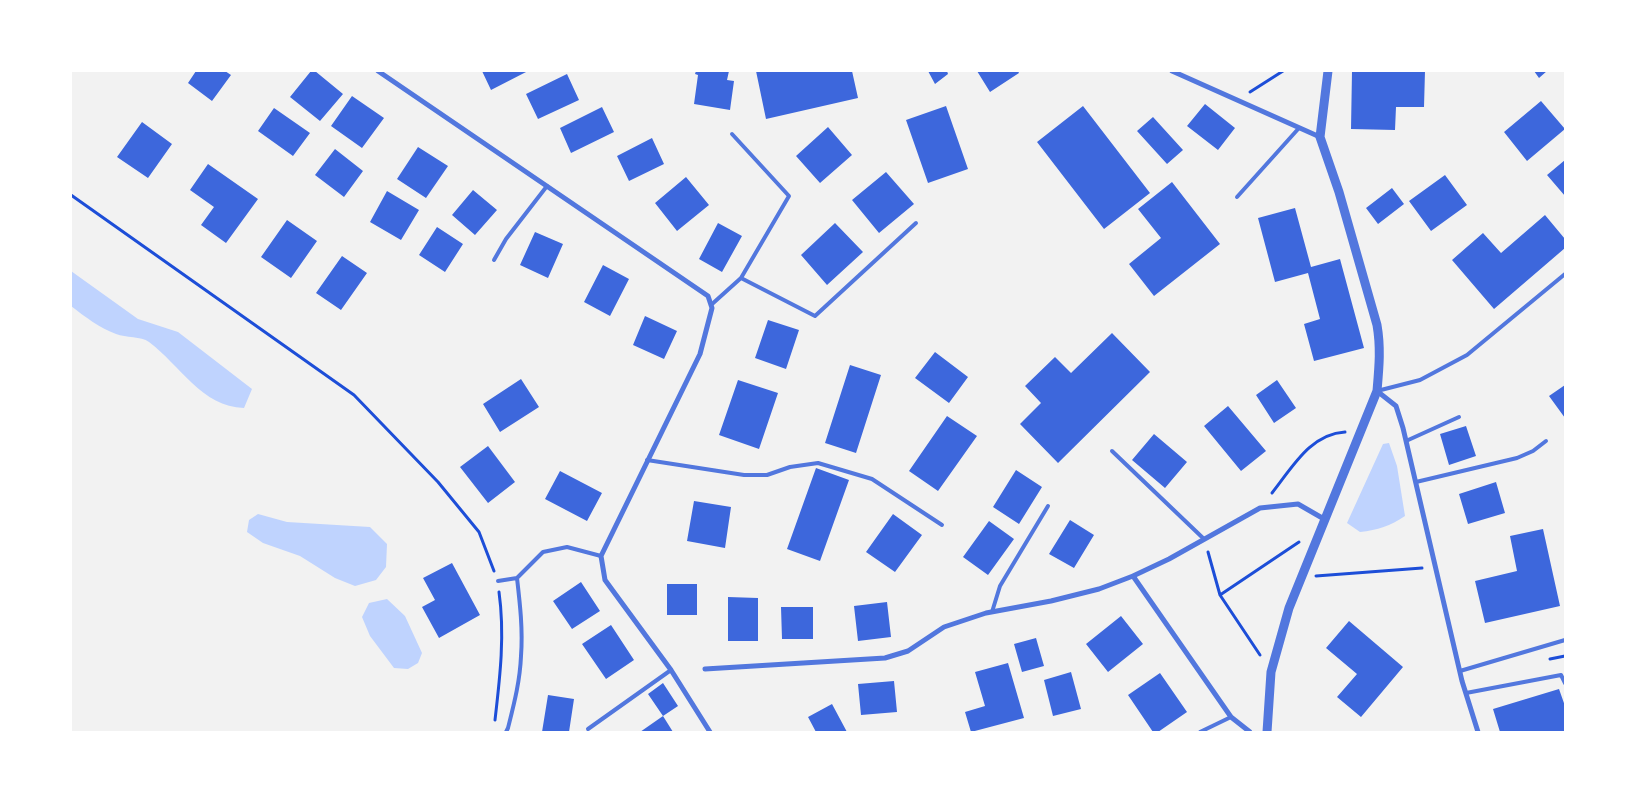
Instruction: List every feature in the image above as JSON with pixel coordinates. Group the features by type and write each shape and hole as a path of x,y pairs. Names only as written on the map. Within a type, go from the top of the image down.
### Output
{"street":[{"path":"378,71 708,296 712,308 700,354 600,556 605,580 671,670 710,732"},
{"path":"1172,71 1320,137"},
{"path":"1268,732 1271,672 1289,608 1377,391 1380,345 1377,325 1339,192 1320,137 1328,71"},
{"path":"1377,391 1396,406 1437,568 1460,671 1478,732"},
{"path":"705,669 885,658 908,651 944,627 992,612 1051,601 1099,589 1133,576 1169,559 1260,508 1298,504 1322,524"},
{"path":"1133,576 1231,718 1250,732"}],"lane":[{"path":"1237,197 1299,128"},
{"path":"711,305 741,278 789,196 732,134"},
{"path":"494,260 506,239 547,186"},
{"path":"741,278 815,316 916,223"},
{"path":"1377,391 1420,380 1467,354 1565,274"},
{"path":"1406,441 1459,417"},
{"path":"1416,482 1517,458 1533,451 1546,441"},
{"path":"1112,451 1204,539"},
{"path":"647,460 744,475 767,475 790,466 818,463 872,479 942,525"},
{"path":"992,612 1000,586 1048,506"},
{"path":"498,581 518,578 544,552 567,548 600,556"},
{"path":"506,732 517,693 521,657 518,578"},
{"path":"1460,671 1565,640"},
{"path":"588,729 671,670"},
{"path":"1466,693 1561,675 1565,683"},
{"path":"1200,732 1231,718"}],"path":[{"path":"1237,100 1283,71"},
{"path":"71,195 354,394 438,482 479,532 498,581 502,614 502,659 495,723"},
{"path":"1260,508 1314,442 1328,435 1344,431 1360,436"},
{"path":"1220,594 1322,524"},
{"path":"1204,539 1220,594 1271,672"},
{"path":"1301,577 1437,568"}],"water":[{"path":"71,271 138,319 178,332 252,389 244,408 229,406 204,393 149,342 110,332 71,306"},
{"path":"1389,443 1397,466 1405,516 1384,527 1360,532 1347,523 1383,444"},
{"path":"258,514 287,522 370,527 387,544 386,567 376,580 355,586 335,578 300,556 263,543 247,532 249,520"},
{"path":"387,599 405,616 422,653 418,663 408,669 394,668 370,636 362,617 369,603"}],"building":[{"path":"196,71 225,71 231,75 212,101 188,83"},
{"path":"311,71 315,71 343,94 320,121 290,97"},
{"path":"482,71 528,71 491,90"},
{"path":"696,71 729,71 727,80 734,81 730,110 694,104 698,75 695,74"},
{"path":"756,71 852,71 858,98 766,119"},
{"path":"928,71 947,71 948,74 935,84"},
{"path":"977,71 1018,71 1019,73 990,92"},
{"path":"1352,71 1425,71 1424,107 1396,107 1395,130 1351,129"},
{"path":"1534,71 1547,71 1539,78"},
{"path":"567,74 579,100 538,119 526,94"},
{"path":"352,96 384,118 362,148 331,126"},
{"path":"1541,101 1565,129 1527,161 1504,132"},
{"path":"1205,104 1235,128 1218,150 1187,126"},
{"path":"946,106 968,169 928,183 906,120"},
{"path":"1083,106 1150,193 1104,229 1037,142"},
{"path":"602,107 614,132 571,153 560,128"},
{"path":"274,108 310,133 293,156 258,131"},
{"path":"1153,117 1183,150 1167,164 1137,131"},
{"path":"142,122 172,144 148,178 117,157"},
{"path":"828,127 852,155 820,183 796,156"},
{"path":"652,138 664,164 629,181 617,156"},
{"path":"418,147 448,166 426,198 397,179"},
{"path":"335,149 363,171 344,197 315,175"},
{"path":"1565,160 1565,196 1547,175"},
{"path":"208,164 258,199 226,243 201,225 214,207 190,190"},
{"path":"886,172 914,204 879,233 852,200"},
{"path":"1445,175 1467,205 1431,231 1409,201"},
{"path":"686,177 709,205 677,231 655,203"},
{"path":"1172,182 1220,244 1154,296 1129,264 1161,238 1138,209"},
{"path":"1392,188 1404,204 1378,224 1366,208"},
{"path":"473,190 497,210 475,235 452,215"},
{"path":"387,191 419,210 401,240 370,222"},
{"path":"1295,208 1311,267 1340,259 1364,348 1314,361 1304,324 1320,319 1308,273 1275,282 1258,218"},
{"path":"1545,215 1565,239 1565,248 1494,309 1452,260 1483,233 1501,253"},
{"path":"287,220 317,241 291,278 261,257"},
{"path":"718,223 742,236 722,272 699,259"},
{"path":"835,223 863,252 827,285 801,255"},
{"path":"437,227 463,244 445,272 419,255"},
{"path":"535,232 563,244 548,278 520,265"},
{"path":"342,256 367,273 341,310 316,293"},
{"path":"603,265 629,279 610,316 584,302"},
{"path":"645,316 677,331 664,359 633,345"},
{"path":"768,320 799,330 786,369 755,358"},
{"path":"1112,333 1150,372 1058,463 1020,424 1041,403 1025,386 1055,357 1071,373"},
{"path":"935,352 968,377 949,403 915,378"},
{"path":"850,365 881,375 856,453 825,443"},
{"path":"521,379 539,407 500,432 483,404"},
{"path":"738,380 778,393 759,449 719,435"},
{"path":"1277,380 1296,408 1274,423 1256,395"},
{"path":"1565,385 1565,418 1549,396"},
{"path":"1228,406 1266,451 1241,471 1204,426"},
{"path":"947,416 977,436 938,491 909,471"},
{"path":"1466,426 1476,456 1449,465 1440,434"},
{"path":"1154,434 1187,462 1165,488 1132,460"},
{"path":"488,446 515,482 488,503 460,467"},
{"path":"816,468 849,480 820,561 787,549"},
{"path":"1016,470 1042,487 1019,524 993,507"},
{"path":"560,471 602,493 587,521 545,499"},
{"path":"1496,482 1505,513 1468,524 1459,494"},
{"path":"694,501 731,507 725,548 687,541"},
{"path":"893,514 922,535 895,572 866,552"},
{"path":"1070,520 1094,535 1074,568 1049,554"},
{"path":"989,521 1014,539 988,575 963,557"},
{"path":"1543,529 1560,606 1485,623 1475,581 1517,571 1510,536"},
{"path":"452,563 480,615 439,638 422,607 435,600 423,578"},
{"path":"581,582 600,611 572,629 553,601"},
{"path":"667,584 697,584 697,615 667,615"},
{"path":"728,597 758,598 758,641 728,641"},
{"path":"887,602 891,637 858,641 854,606"},
{"path":"781,607 813,607 813,639 782,639"},
{"path":"1121,616 1143,644 1108,672 1086,644"},
{"path":"1349,621 1403,667 1361,717 1337,697 1357,674 1326,648"},
{"path":"611,625 634,660 606,679 582,644"},
{"path":"1036,638 1044,666 1022,672 1014,644"},
{"path":"1008,663 1024,718 971,732 965,712 985,706 975,672"},
{"path":"1071,672 1081,709 1053,716 1044,680"},
{"path":"1160,673 1187,712 1158,732 1153,732 1128,695"},
{"path":"894,681 897,712 861,715 858,684"},
{"path":"663,683 678,706 663,716 648,694"},
{"path":"1559,689 1565,706 1565,732 1500,732 1493,709"},
{"path":"548,695 574,699 569,732 542,732"},
{"path":"832,704 847,732 816,732 808,717"},
{"path":"663,716 673,732 640,732"}]}
